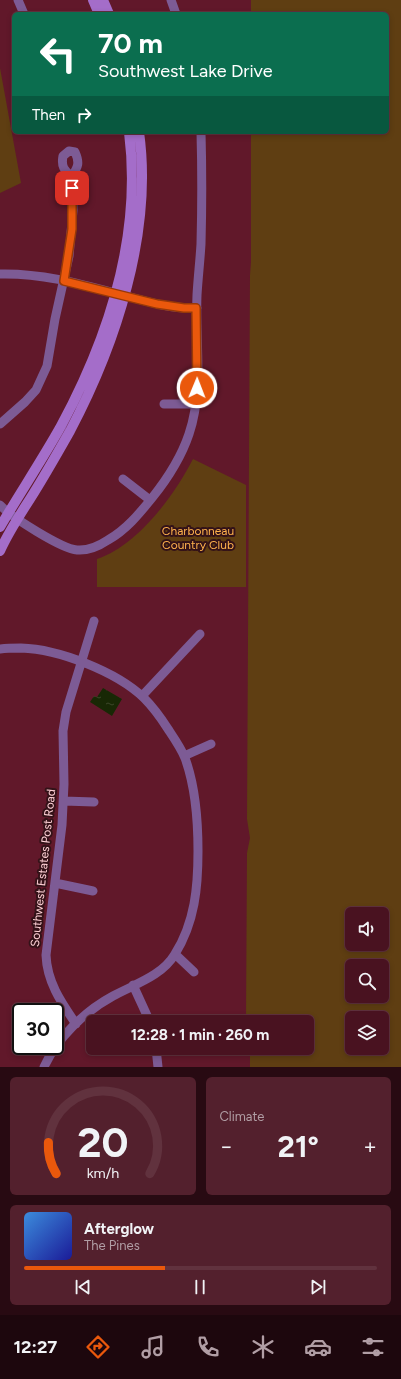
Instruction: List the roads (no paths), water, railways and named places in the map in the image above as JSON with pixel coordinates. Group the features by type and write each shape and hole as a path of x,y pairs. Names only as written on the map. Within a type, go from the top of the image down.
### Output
{"street":[{"path":"18,0 23,12"},
{"path":"94,0 98,12"},
{"path":"103,0 107,12"},
{"path":"171,0 175,12"},
{"path":"120,294 132,192 129,134"},
{"path":"0,551 13,516 30,480 68,411 92,361 120,294 136,242 140,214 142,186 139,134"},
{"path":"0,505 13,516 64,547 85,550 99,546 124,529 141,513 167,480 184,449 190,432 196,404 198,362 196,308 201,246 202,198 201,134"},
{"path":"0,424 36,390 50,357 55,319 64,281 72,229 72,176"},
{"path":"0,274 28,274 120,294 170,307 196,308"},
{"path":"164,404 196,404"},
{"path":"123,479 150,500"},
{"path":"0,527 13,516"},
{"name":"Southwest Estates Post Road","path":"76,1024 55,991 47,965 46,955 64,801 63,731 66,712 94,621"},
{"path":"142,696 200,634"},
{"path":"0,649 22,648 59,654 81,661 108,673 142,696 160,716 184,756 193,786 197,814 198,872 194,910 175,954 155,974 111,997 76,1024 54,1049 44,1067"},
{"path":"184,756 211,744"},
{"path":"64,801 94,802"},
{"path":"55,883 93,891"},
{"path":"175,954 194,972"},
{"path":"133,985 147,1015"},
{"path":"157,1055 158,1067"}],"water":[{"path":"103,688 122,699 112,716 90,702 94,696 97,697"}],"park label":[{"name":"Charbonneau Country Club","path":"198,538"}]}
